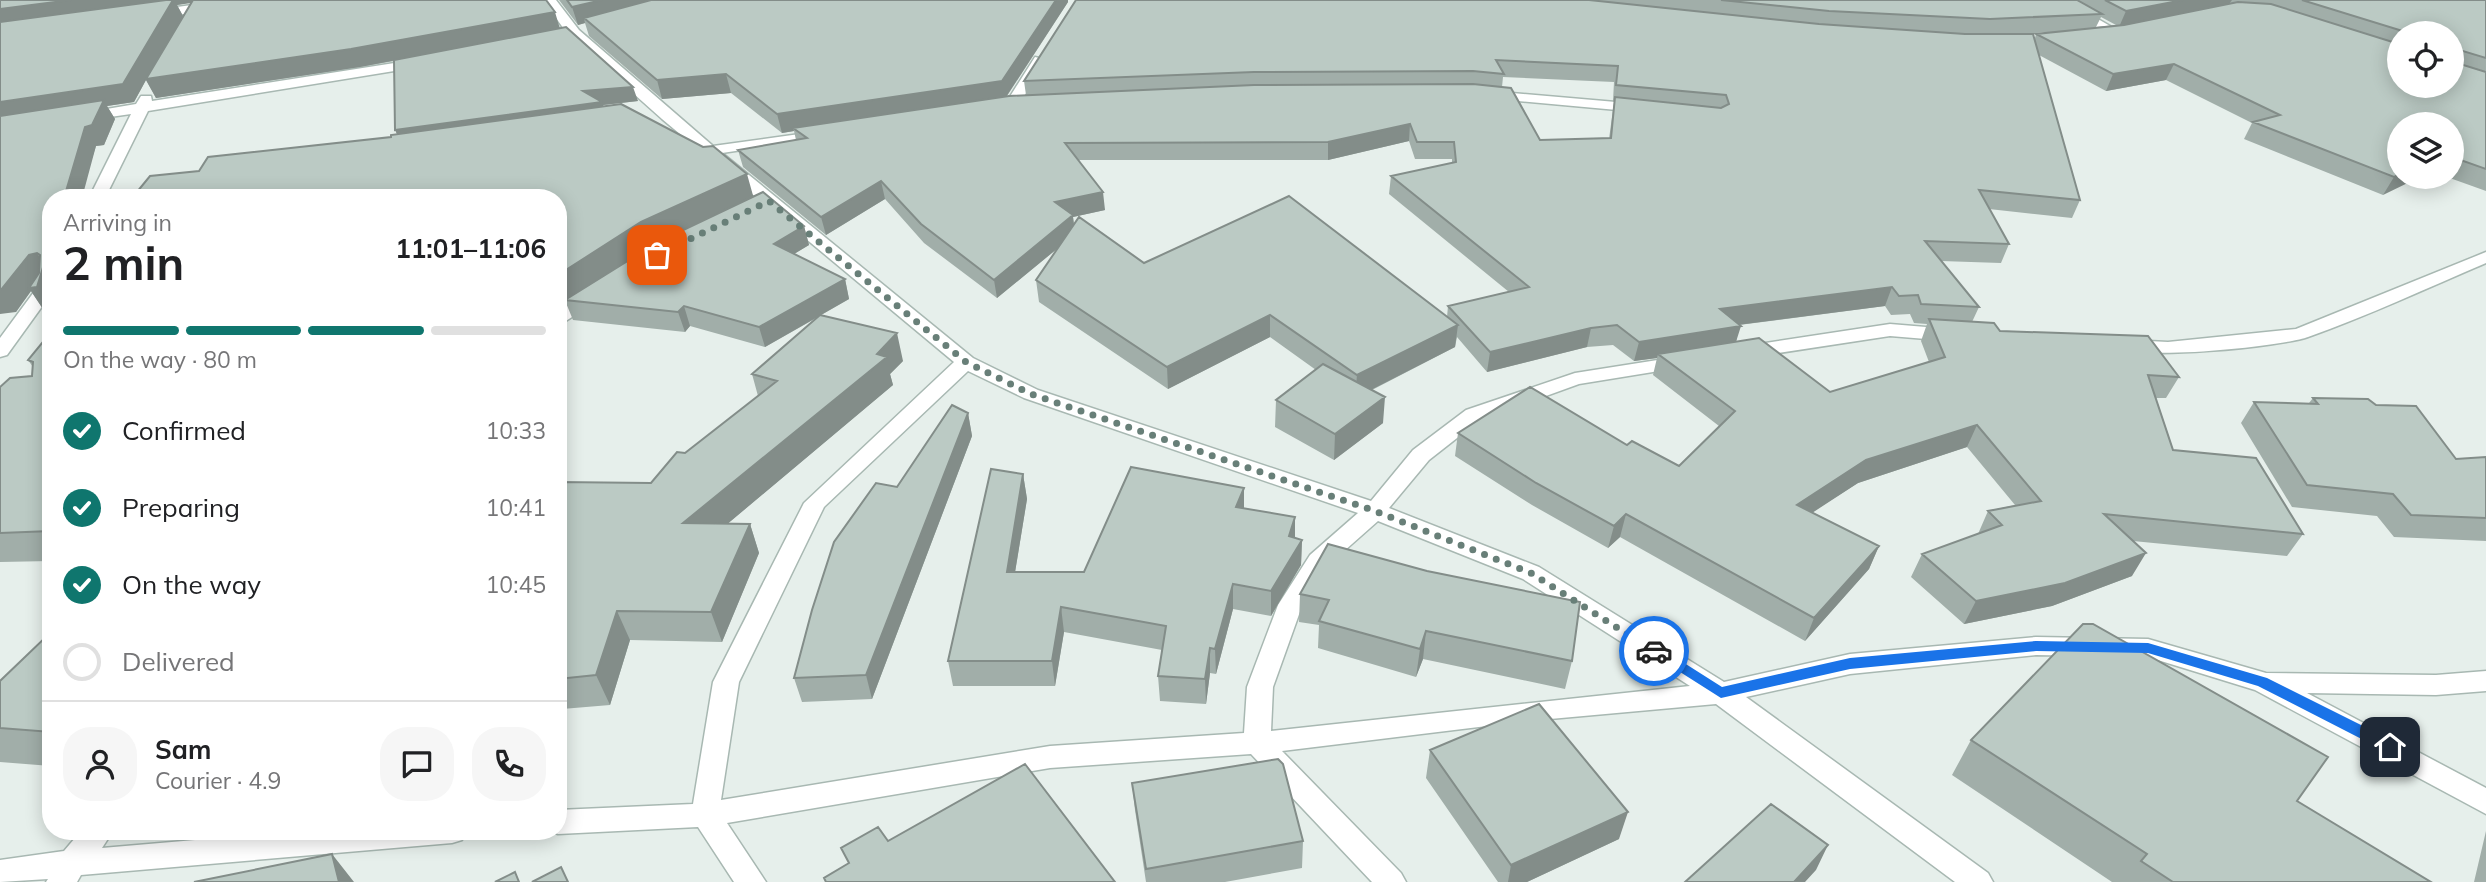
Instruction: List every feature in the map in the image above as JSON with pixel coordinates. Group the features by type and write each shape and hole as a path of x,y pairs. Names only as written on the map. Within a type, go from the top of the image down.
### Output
{"street":[{"path":"144,16 199,4 259,0"},
{"path":"549,0 574,33 708,151 762,204 966,362 1031,394 1375,511 1531,573 1721,693 1978,882"},
{"path":"2056,0 2123,33 2094,37"},
{"path":"184,30 199,4"},
{"path":"1011,106 1048,47"},
{"path":"64,119 433,60"},
{"path":"101,189 153,85"},
{"path":"1471,93 1653,110"},
{"path":"640,120 667,116"},
{"path":"708,151 846,130"},
{"path":"2114,345 2168,348 2300,334 2486,257"},
{"path":"567,314 614,282"},
{"path":"0,351 42,293"},
{"path":"1725,356 1889,330 1968,336"},
{"path":"1391,882 1256,743 1260,687 1290,605 1318,561 1375,511 1421,455 1473,415 1574,379 1698,360"},
{"path":"751,882 705,815 726,682 815,503 966,362"},
{"path":"567,822 705,815 1051,757 1256,743 1528,711 1721,693 1850,663 2036,646 2148,648 2263,682 2390,747 2486,802"},
{"path":"2263,682 2436,685 2486,681"},
{"path":"67,872 92,840"},
{"path":"0,873 67,872 367,840"}],"building":[{"path":"0,0 71,0 0,9"},
{"path":"173,0 123,84 0,102 0,22"},
{"path":"193,0 546,0 555,12 351,49 146,79"},
{"path":"567,0 602,0 572,7"},
{"path":"651,0 1056,0 1002,81 777,114 726,74 657,80 584,18"},
{"path":"1076,0 1589,0 1819,24 1965,34 2033,34 2080,200 1979,190 2009,244 1925,241 1979,307 1921,304 1918,295 1899,296 1892,287 1720,309 1741,326 1639,342 1617,325 1591,328 1490,352 1448,306 1529,287 1391,176 1456,162 1454,142 1417,142 1410,124 1328,142 1065,143 1103,192 1055,202 1073,215 994,280 921,224 881,181 821,217 738,150 807,138 793,128 1009,96 1254,85 1473,84 1511,88 1540,140 1611,138 1615,97 1721,108 1729,104 1726,95 1616,85 1618,66 1496,60 1504,74 1473,71 1254,72 1024,81"},
{"path":"1721,0 2077,0 2102,14 1990,19 1829,11"},
{"path":"2105,0 2183,0 2126,11"},
{"path":"2302,0 2486,0 2486,58 2464,51 2464,21 2387,21 2387,26"},
{"path":"2238,2 2271,4 2387,40 2387,98 2464,98 2464,65 2486,72 2486,169 2464,161 2464,112 2387,112 2387,174 2253,122 2280,115 2174,64 2113,74 2036,34 2124,25"},
{"path":"566,27 633,87 583,91 602,102 395,130 394,60"},
{"path":"104,100 92,125 85,127 67,189 42,189 42,271 37,287 29,288 39,273 40,255 37,253 29,255 0,291 0,116"},
{"path":"621,104 703,147 713,146 747,174 641,222 567,269 567,189 139,189 150,176 199,171 208,157"},
{"path":"763,192 804,226 774,244 845,279 759,327 684,306 678,312 567,300 658,242"},
{"path":"1289,196 1458,325 1357,375 1270,315 1167,367 1036,280 1079,217 1144,263"},
{"path":"820,315 897,333 877,354 887,357 683,523 750,524 711,612 617,611 596,675 567,678 567,482 651,483 677,452 685,453 777,381 752,374"},
{"path":"1929,319 1994,323 2000,331 2148,336 2179,377 2148,375 2173,450 2256,458 2303,534 2104,514 2146,553 2065,583 1976,601 1922,554 2002,525 1988,511 2041,501 1977,425 1866,460 1797,505 1879,546 1814,618 1626,514 1614,526 1536,483 1458,433 1530,387 1627,445 1632,441 1679,466 1735,411 1658,354 1759,338 1830,392 1945,357"},
{"path":"42,343 42,531 0,533 0,387 10,378 32,376 33,362 28,360"},
{"path":"1323,364 1385,397 1335,434 1276,400"},
{"path":"2313,398 2368,399 2376,405 2416,406 2456,459 2486,457 2486,518 2411,515 2393,494 2307,485 2254,402 2318,404"},
{"path":"952,405 968,413 866,675 794,678 834,542 876,483 897,487"},
{"path":"1131,467 1244,488 1236,507 1295,517 1289,536 1302,540 1271,591 1233,584 1215,649 1210,648 1205,679 1158,676 1166,626 1061,607 1052,661 948,661 991,469 1023,474 1007,572 1084,572"},
{"path":"1328,544 1427,571 1580,602 1572,661 1426,631 1420,649 1319,621 1329,600 1300,594"},
{"path":"2083,624 2093,624 2328,757 2297,801 2431,882 2173,882 2141,861 2147,854 1971,740"},
{"path":"42,641 42,731 0,728 0,681"},
{"path":"1539,704 1628,812 1511,865 1430,750"},
{"path":"1278,759 1283,764 1303,841 1146,869 1132,783"},
{"path":"1025,764 1115,882 826,882 824,878 849,863 841,848 878,827 888,841"},
{"path":"1771,804 1828,845 1794,882 1685,882"},
{"path":"332,854 339,882 194,882"},
{"path":"561,867 568,882 532,882"},
{"path":"515,872 519,882 495,882"}],"way so far":[{"path":"657,255 769,201 966,362 1031,394 1375,511 1531,573 1654,651"}],"route":[{"path":"1654,651 1721,693 1850,663 2036,646 2148,648 2263,682 2390,747"}]}
